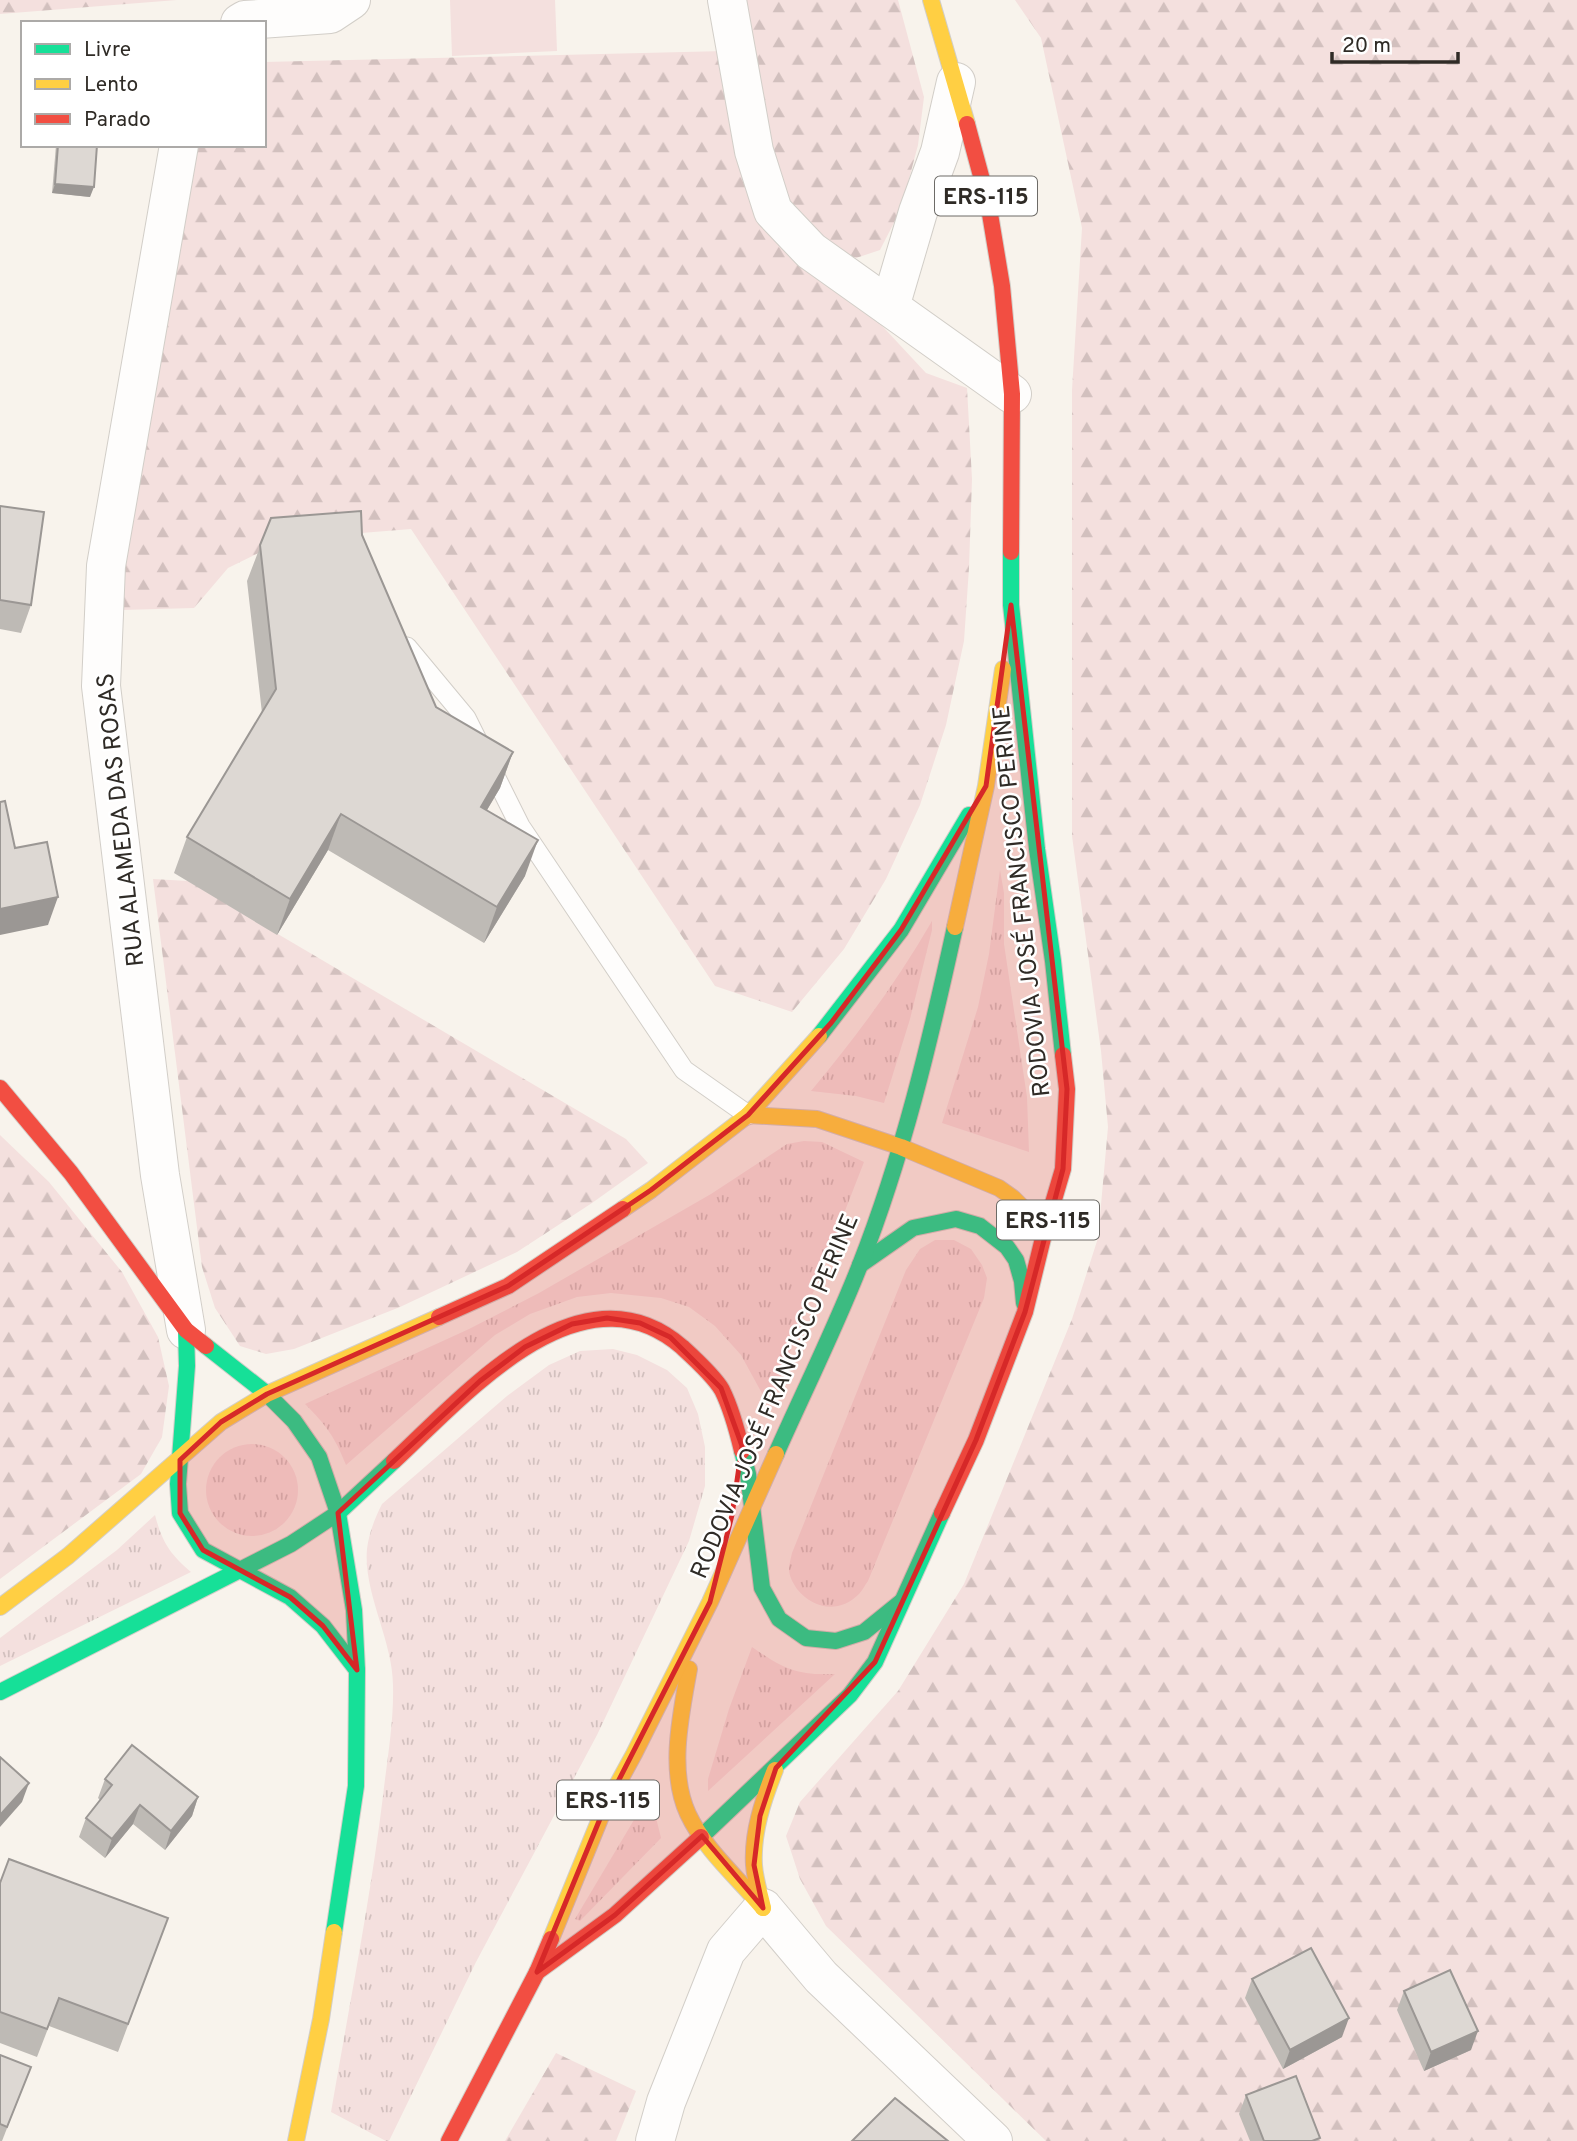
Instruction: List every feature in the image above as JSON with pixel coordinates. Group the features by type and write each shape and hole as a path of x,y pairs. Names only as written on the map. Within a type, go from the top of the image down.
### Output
{"main road":[{"name":"RODOVIA JOSÉ FRANCISCO PERINE","path":"537,1972 615,1915 702,1836 850,1695 876,1662 976,1440 1025,1312 1063,1169 1067,1089 1036,836 1012,605 1012,394 1002,286 988,202 931,0"},
{"name":"RODOVIA JOSÉ FRANCISCO PERINE","path":"449,2141 537,1972 604,1809 710,1602 860,1265 901,1147 936,1016 986,786 1012,605"},
{"path":"0,1607 68,1556 221,1422 267,1394 508,1286 651,1190 748,1115 831,1023 901,930 986,786"},
{"path":"0,1088 71,1173 186,1330 267,1394 294,1421 319,1457 338,1513 354,1610 358,1670 356,1786 321,2019 296,2141"},
{"path":"748,1115 817,1119 901,1147 999,1188 1045,1230"},
{"path":"860,1265 914,1228 956,1219 980,1226 1007,1247 1016,1260 1022,1281 1025,1312"},
{"path":"0,1692 291,1544 338,1513 480,1381 525,1347 572,1324 607,1318 640,1323 670,1337 692,1356 721,1388 742,1446 762,1588 779,1619 806,1638 836,1641 864,1632 901,1602"},
{"path":"186,1330 187,1366 178,1484 180,1513 202,1550 290,1597 323,1626 358,1670"},
{"path":"735,1492 742,1446"},
{"path":"710,1602 732,1515"},
{"path":"694,1635 678,1758 680,1783 687,1812 702,1836 763,1908"},
{"path":"763,1908 754,1865 760,1816 765,1794 776,1768"}],"street":[{"path":"243,21 330,14 351,0"},
{"path":"726,0 754,151 773,211 811,251 1012,394"},
{"path":"890,307 918,212 940,152 956,82"},
{"name":"RUA ALAMEDA DAS ROSAS","path":"179,147 106,566 102,686 160,1175 186,1330"},
{"path":"655,2141 666,2102 726,1951 763,1908 821,1977 993,2141"}],"lane":[{"path":"407,646 466,718 520,826 684,1070 748,1115"}],"highlighted area":[{"path":"1011,605 1067,1089 1063,1169 1025,1312 976,1440 875,1662 776,1768 760,1816 754,1865 763,1908 702,1836 615,1915 537,1972 604,1809 710,1602 732,1515 742,1446 736,1427 721,1388 670,1337 640,1323 607,1318 572,1324 525,1347 480,1381 338,1513 357,1670 323,1626 290,1597 203,1550 180,1513 180,1460 221,1422 267,1394 508,1286 651,1190 748,1115 831,1023 901,930 986,786"}],"green space":[{"path":"0,0 177,0 0,14"},
{"path":"450,0 555,0 557,51 452,56"},
{"path":"741,0 898,0 924,97 918,145 901,209 880,250 856,258 823,247 787,206 765,148"},
{"path":"1015,0 1577,0 1577,2141 1046,2141 826,1926 800,1879 786,1836 800,1802 898,1691 964,1584 1072,1319 1098,1238 1108,1127 1101,1051 1072,836 1072,390 1082,228 1041,38"},
{"path":"725,51 744,168 926,373 967,388 972,479 969,568 964,641 946,725 920,805 886,879 844,949 792,1012 715,986 411,529 287,539 228,568 194,608 122,610 122,560 192,147 266,147 266,62"},
{"path":"1000,870 1004,893 1004,944 1027,1097 1029,1152 942,1123 978,1007 989,954"},
{"path":"153,879 188,881 626,1139 648,1163 517,1252 400,1307 294,1349 266,1354 240,1346 215,1308 202,1267"},
{"path":"932,921 910,1019 884,1103 856,1096 811,1091 875,1009"},
{"path":"0,1135 49,1182 122,1272 158,1337 169,1386 162,1437 141,1474 0,1579"},
{"path":"822,1142 864,1162 769,1406 741,1355 715,1326 689,1307 661,1298 611,1293 577,1297 530,1314 495,1335 346,1465 329,1432 305,1404 469,1329 539,1293 711,1194 787,1144"},
{"path":"935,1240 954,1240 971,1249 987,1278 984,1298 868,1581 859,1594 843,1604 818,1605 803,1596 793,1582 789,1569 792,1553 906,1270 920,1249"},
{"path":"613,1349 637,1355 667,1370 687,1388 698,1414 705,1447 705,1486 689,1541 597,1735 476,1962 389,2141 386,2141 331,2112 372,1875 392,1713 392,1668 373,1599 367,1565 371,1531 382,1504 507,1396 549,1365 580,1351"},
{"path":"243,1444 261,1444 278,1451 291,1464 298,1481 298,1499 291,1516 278,1529 261,1536 243,1536 226,1529 213,1516 206,1499 206,1481 213,1464 226,1451"},
{"path":"155,1515 168,1547 191,1572 0,1666 0,1638 117,1550"},
{"path":"752,1647 790,1669 810,1674 835,1674 708,1791 708,1779 729,1709"},
{"path":"650,1793 661,1838 580,1921 575,1919"},
{"path":"556,2053 636,2091 616,2141 505,2141"}],"building":[{"path":"58,147 97,147 94,187 55,184"},
{"path":"0,506 44,512 31,605 0,600"},
{"path":"361,511 362,535 436,707 513,752 481,807 538,840 497,907 341,814 290,899 187,837 276,689 260,545 271,518"},
{"path":"5,801 15,848 47,842 58,897 0,909 0,802"},
{"path":"132,1745 198,1797 171,1831 140,1805 112,1839 86,1818 112,1785 105,1779"},
{"path":"0,1757 29,1783 0,1815"},
{"path":"9,1859 168,1918 128,2024 59,1998 47,2029 0,2012 0,1883"},
{"path":"1311,1948 1349,2018 1290,2050 1252,1979"},
{"path":"1450,1970 1478,2031 1431,2052 1404,1991"},
{"path":"0,2055 31,2067 7,2127 0,2124"},
{"path":"1296,2076 1320,2138 1312,2141 1264,2141 1246,2095"},
{"path":"895,2098 948,2141 852,2141"}],"traffic: fast":[{"path":"1011,552 1011,605 1037,849 1063,1055"},
{"path":"819,1036 901,930 969,815"},
{"path":"776,1454 840,1313 875,1224 914,1098 955,927"},
{"path":"860,1265 913,1228 956,1219 980,1226 1007,1247 1016,1260 1024,1303"},
{"path":"186,1330 187,1366 178,1484 180,1513 203,1550 290,1597 323,1626 357,1670"},
{"path":"206,1346 267,1394 294,1421 319,1457 338,1513 354,1610 357,1670 356,1786 334,1932"},
{"path":"742,1451 748,1474 762,1588 779,1619 806,1638 836,1641 864,1632 901,1602"},
{"path":"0,1692 291,1544 338,1513 394,1461"},
{"path":"701,1837 850,1695 875,1662 942,1513"}],"traffic: slow":[{"path":"931,0 967,124"},
{"path":"955,927 986,786 1003,669"},
{"path":"623,1209 748,1115 819,1036"},
{"path":"748,1115 817,1119 901,1147 999,1188 1045,1230"},
{"path":"0,1607 68,1556 221,1422 267,1394 439,1317"},
{"path":"551,1939 604,1809 710,1602 776,1454"},
{"path":"689,1669 678,1742 677,1761 682,1797 703,1840 763,1908"},
{"path":"763,1908 755,1871 755,1841 775,1770"},
{"path":"296,2141 321,2019 334,1932"}],"traffic: jam":[{"path":"967,124 988,202 1002,286 1012,394 1011,552"},
{"path":"942,1513 976,1440 1025,1312 1063,1169 1067,1089 1063,1055"},
{"path":"0,1088 71,1173 186,1330 206,1346"},
{"path":"439,1317 508,1286 623,1209"},
{"path":"394,1461 489,1373 526,1347 565,1328 604,1319 643,1324 682,1347 698,1362 722,1390 734,1419 742,1451"},
{"path":"537,1972 615,1915 701,1837"},
{"path":"449,2141 537,1972 551,1939"}]}
